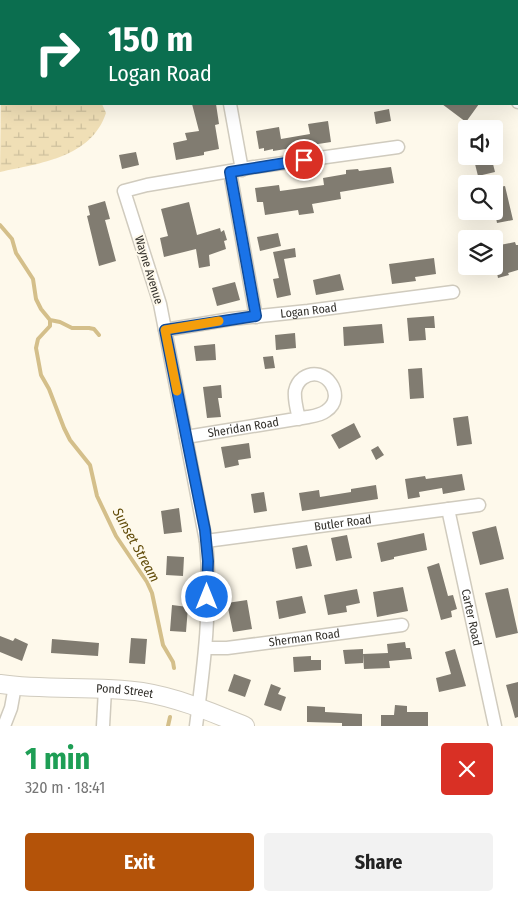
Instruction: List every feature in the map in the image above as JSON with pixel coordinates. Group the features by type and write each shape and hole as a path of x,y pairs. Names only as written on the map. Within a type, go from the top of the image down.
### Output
{"main road":[{"name":"Pond Street","path":"8,685 55,689 129,690 156,694 198,707 245,726"}],"street":[{"path":"230,105 236,171 256,316"},
{"path":"236,171 398,147"},
{"name":"Wayne Avenue","path":"196,726 206,648 206,541 157,292 124,191 147,185 236,171"},
{"name":"Logan Road","path":"165,330 256,316 453,292"},
{"name":"Sheridan Road","path":"186,437 298,419"},
{"name":"Butler Road","path":"206,541 478,505"},
{"name":"Carter Road","path":"448,510 495,726"},
{"name":"Sherman Road","path":"206,648 227,648 402,625"},
{"path":"4,726 11,708 8,685"},
{"path":"103,726 105,689"}],"green space":[{"path":"1,105 102,105 106,113 99,128 89,140 76,149 47,161 0,172"}],"building":[{"path":"192,105 216,105 219,124 215,125 219,149 204,152 204,155 176,160 173,143 187,140 185,133 199,131"},
{"path":"443,105 478,105 467,120 463,120"},
{"path":"389,109 391,121 376,124 374,112"},
{"path":"328,121 331,142 273,151 273,149 264,151 264,148 259,149 256,131 279,127 281,139 310,134 308,124"},
{"path":"136,152 139,165 122,169 119,155"},
{"path":"475,165 493,165 495,172 478,175"},
{"path":"391,167 394,183 340,192 341,199 312,204 314,213 299,215 298,210 265,215 263,202 257,202 255,188 279,185 280,191 324,185 323,178 346,174 346,170 358,169 359,171"},
{"path":"503,186 505,186 513,220 497,223 496,220 503,220"},
{"path":"105,201 110,219 105,220 116,261 99,266 87,216 90,215 88,206"},
{"path":"189,202 197,235 220,228 221,232 224,230 227,240 224,241 226,249 209,255 210,266 199,268 196,249 164,257 160,238 168,236 161,209"},
{"path":"278,233 281,246 260,251 257,237"},
{"path":"515,242 518,245 518,270 498,278 497,275 503,275 503,244"},
{"path":"295,248 296,257 284,259 291,295 277,298 273,279 279,278 273,252"},
{"path":"434,258 436,274 415,277 416,281 392,284 389,264"},
{"path":"340,274 344,290 316,295 313,280"},
{"path":"235,282 240,300 217,306 212,288"},
{"path":"434,316 435,328 425,328 426,340 409,341 407,318"},
{"path":"382,324 384,343 344,346 343,327"},
{"path":"295,333 296,348 276,350 275,335"},
{"path":"215,344 216,360 196,361 194,346"},
{"path":"273,356 275,368 265,369 263,357"},
{"path":"422,368 424,398 410,399 408,369"},
{"path":"221,385 222,398 218,398 221,417 207,418 203,387"},
{"path":"468,416 472,444 457,446 453,418"},
{"path":"354,423 361,437 339,449 331,435"},
{"path":"249,443 251,458 238,460 239,465 225,468 221,447"},
{"path":"378,446 384,455 376,460 371,450"},
{"path":"462,474 465,490 443,494 442,488 419,492 420,497 408,499 405,479 425,476 426,479"},
{"path":"376,485 378,499 302,511 299,493 319,490 320,497 351,492 351,489"},
{"path":"264,492 267,511 254,513 251,494"},
{"path":"179,508 182,532 164,534 161,511"},
{"path":"496,526 504,559 480,565 472,532"},
{"path":"424,533 427,550 394,557 394,559 381,562 377,543"},
{"path":"347,535 352,558 336,561 331,538"},
{"path":"307,545 312,566 296,569 292,548"},
{"path":"167,556 184,557 183,576 166,575"},
{"path":"439,563 448,596 453,595 457,609 451,611 452,617 441,620 427,567"},
{"path":"403,587 408,611 377,617 373,592"},
{"path":"508,588 518,633 496,638 485,593"},
{"path":"357,589 360,603 346,606 347,612 328,615 324,595"},
{"path":"302,596 306,613 279,619 276,601"},
{"path":"247,600 252,629 233,632 227,603"},
{"path":"172,605 188,607 186,632 170,631"},
{"path":"0,636 13,641 15,638 28,644 22,661 0,652"},
{"path":"131,638 147,639 145,664 129,663"},
{"path":"52,639 99,643 98,656 51,653"},
{"path":"405,642 406,648 410,648 412,659 389,661 390,668 364,669 363,654 388,653 387,644"},
{"path":"363,649 363,663 345,664 343,650"},
{"path":"455,649 466,686 439,692 436,678 451,674 445,652"},
{"path":"311,656 311,660 321,660 321,670 294,672 293,657"},
{"path":"234,674 251,680 245,697 228,691"},
{"path":"518,682 518,717 515,718 506,685"},
{"path":"271,684 281,688 278,694 286,697 281,711 264,705"},
{"path":"395,705 407,706 407,712 428,712 428,726 381,726 381,715 394,715"},
{"path":"307,706 325,707 325,712 362,714 362,726 342,726 342,723 307,722"}],"waterway":[{"name":"Sunset Stream","path":"0,225 12,239 16,253 33,279 36,299 50,320 50,326 38,339 36,348 41,375 49,389 70,440 90,465 97,496 116,536 147,582 152,593 163,645 173,662 174,668"},
{"path":"50,320 60,322 72,328 94,329 99,335"},
{"name":"Sunset Stream","path":"168,726 170,717"}],"slow traffic":[{"path":"177,391 165,330 219,321"}],"route":[{"path":"207,597 208,561 205,530 165,330 256,316 230,172 304,160"}]}
